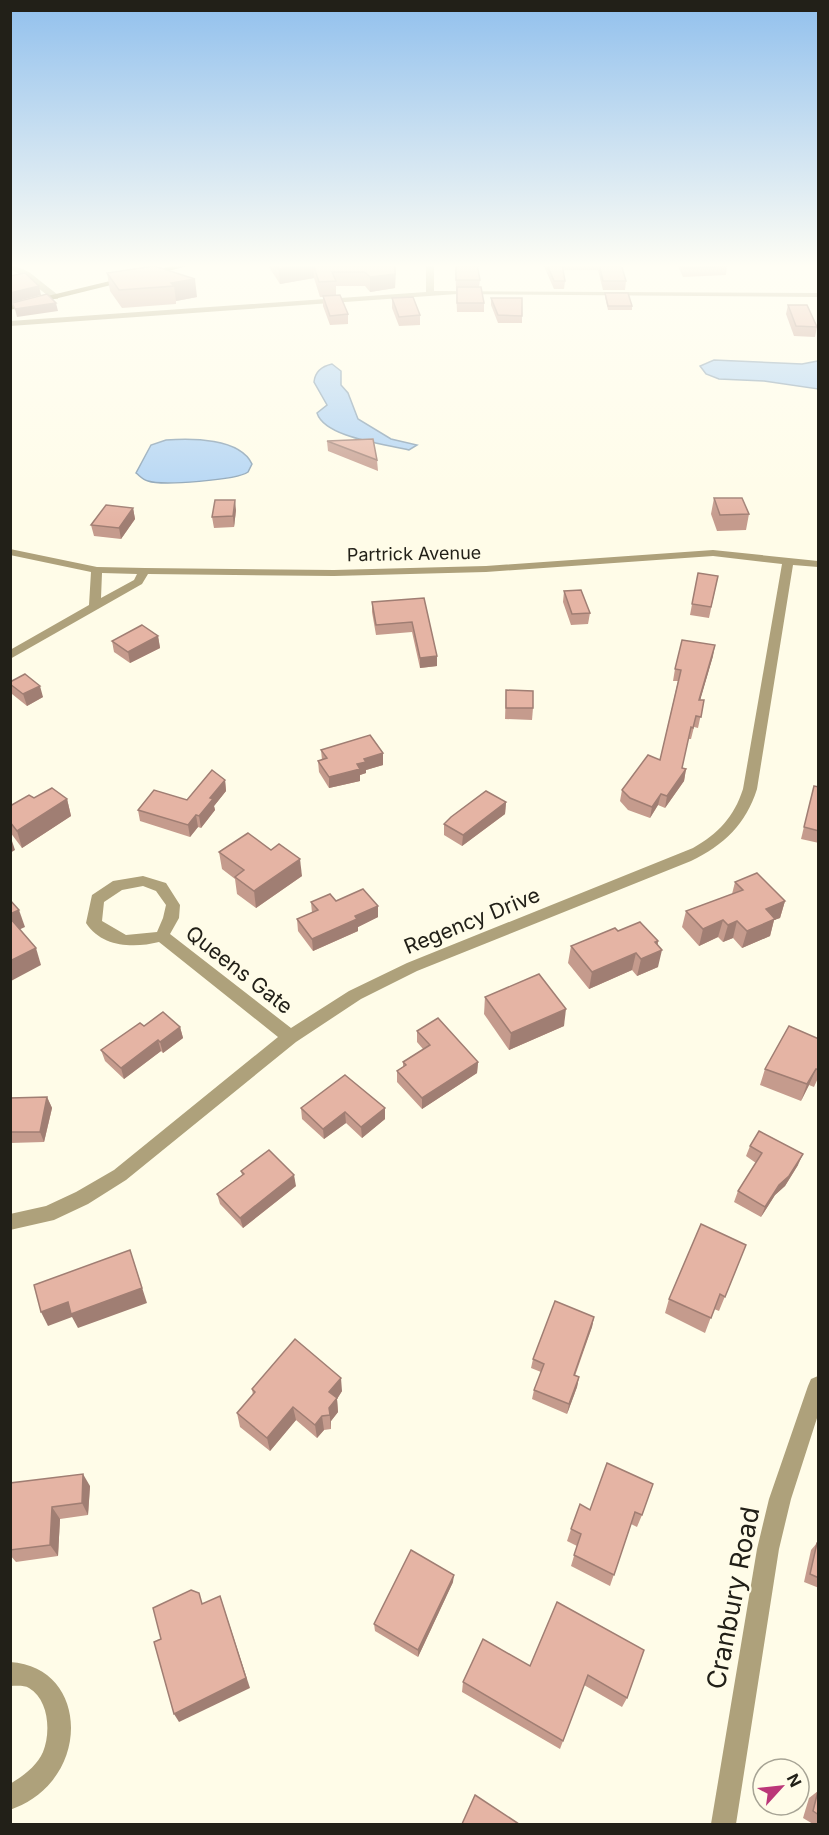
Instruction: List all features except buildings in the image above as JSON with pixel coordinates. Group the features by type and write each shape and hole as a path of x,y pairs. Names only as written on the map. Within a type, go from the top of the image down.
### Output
{"street":[{"name":"Partrick Avenue","path":"10,552 96,570 146,571 334,573 506,568 713,553 819,564"},
{"name":"Regency Drive","path":"10,1222 48,1214 82,1198 120,1175 290,1037 355,995 384,980 686,858 724,835 738,820 750,789 788,560"},
{"path":"95,607 96,570"},
{"path":"10,655 138,582 146,571"},
{"name":"Queens Gate","path":"143,881 161,887 173,905 171,918 162,936 138,942 112,938 94,923 97,899 118,885 143,881"},
{"name":"Queens Gate","path":"162,936 290,1037"},
{"name":"Cranbury Road","path":"723,1824 768,1549 780,1499 819,1386"},
{"path":"10,1674 21,1673 38,1679 51,1691 58,1709 60,1731 54,1753 42,1774 26,1790 10,1798"}],"water":[{"path":"714,360 802,364 818,361 818,389 764,381 719,379 706,374 700,366"},
{"path":"332,364 341,371 341,385 348,393 358,419 391,439 417,445 409,450 357,439 322,422 317,413 327,405 314,382 320,370"},
{"path":"188,439 226,444 246,455 252,464 248,472 215,480 168,483 145,480 136,473 151,445 166,440"}]}
